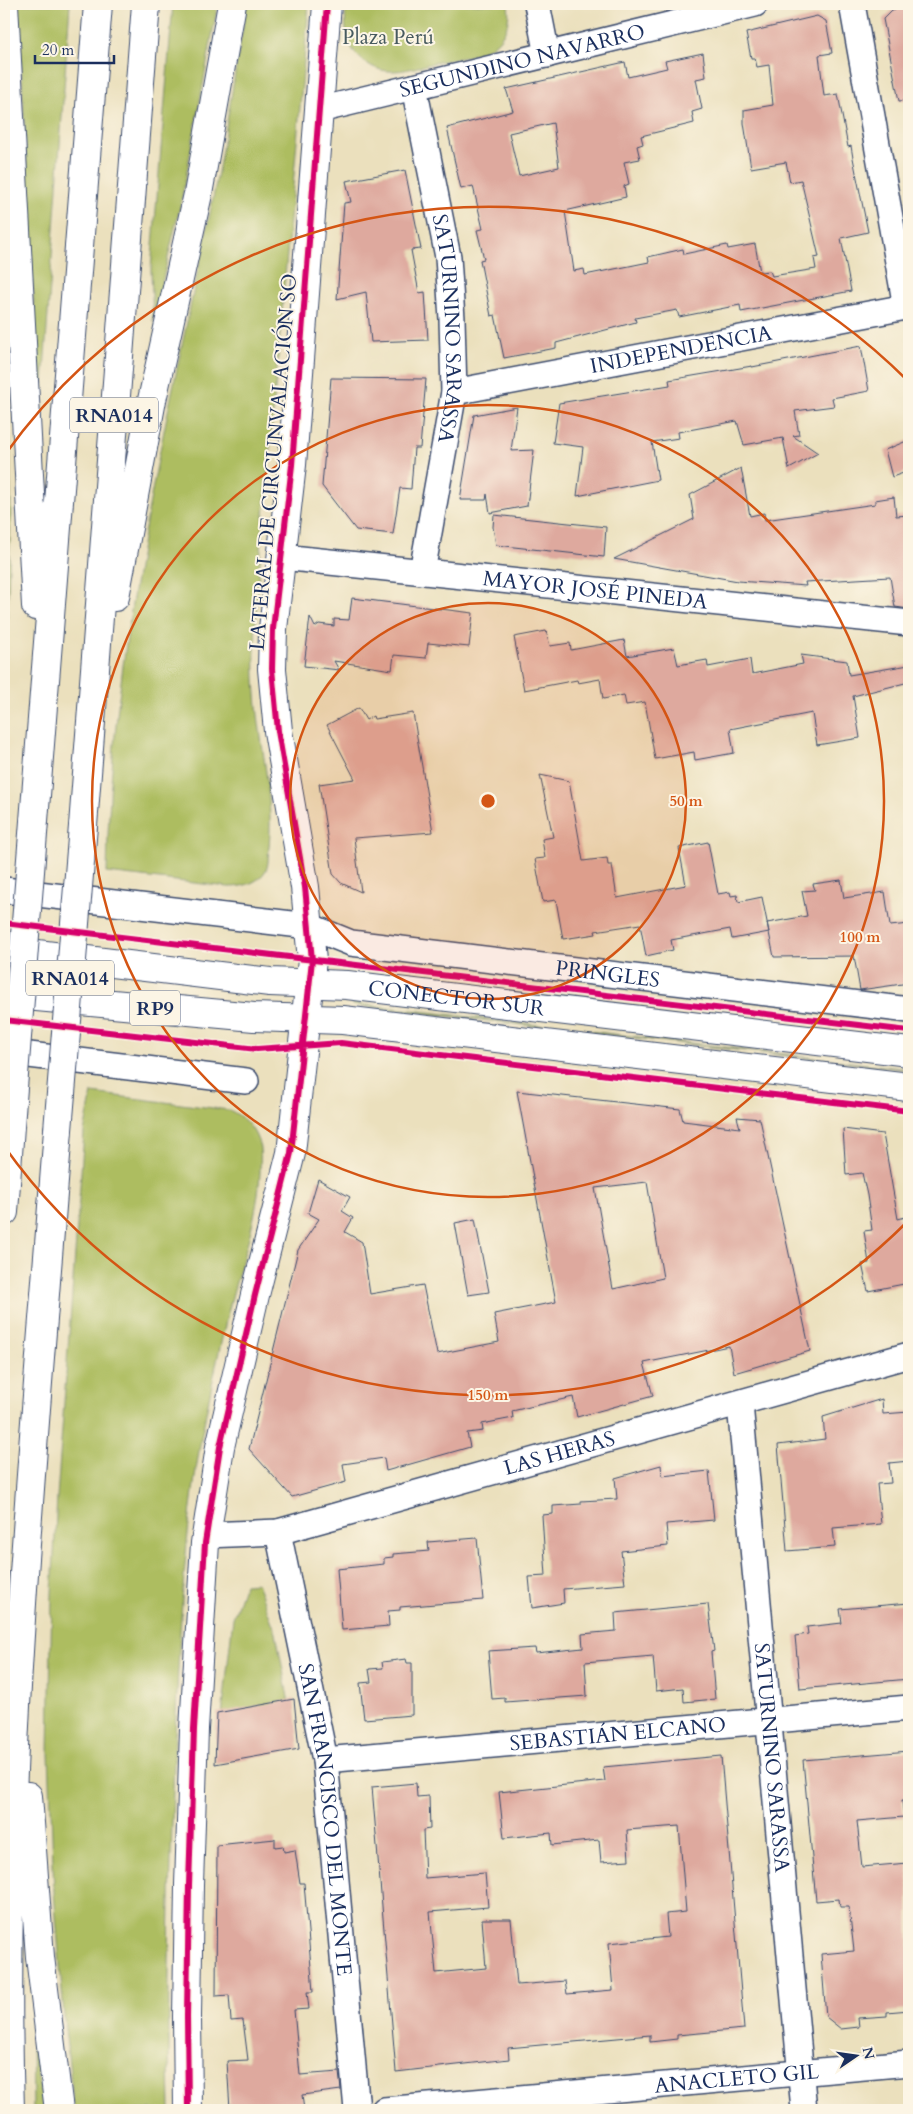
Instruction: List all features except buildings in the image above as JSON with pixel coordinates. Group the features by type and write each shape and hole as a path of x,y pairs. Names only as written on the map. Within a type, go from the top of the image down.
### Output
{"main road":[{"path":"4,4 30,468 41,725"},
{"name":"RNA014","path":"4,1212 98,4"},
{"name":"RNA014","path":"10,2110 8,2034 14,1744 30,1486 146,4"},
{"path":"91,716 148,419 198,194 232,4"},
{"name":"LATERAL DE CIRCUNVALACIÓN SO","path":"188,2110 186,2016 189,1875 198,1636 206,1535 220,1447 254,1295 291,1152 312,960 298,844 273,694 272,642 292,465 327,4"},
{"name":"CONECTOR SUR","path":"4,950 270,982 356,986 909,1052"},
{"name":"CONECTOR SUR","path":"4,994 254,1017 343,1020 909,1087"},
{"path":"20,1656 36,1913 59,2110"}],"street":[{"path":"537,4 546,55"},
{"name":"SEGUNDINO NAVARRO","path":"319,110 755,4"},
{"path":"852,4 908,308"},
{"name":"SATURNINO SARASSA","path":"414,87 448,256 454,392 422,572"},
{"name":"INDEPENDENCIA","path":"454,392 908,308"},
{"name":"MAYOR JOSÉ PINEDA","path":"282,557 909,623"},
{"name":"PRINGLES","path":"4,890 309,926 351,943 909,1010"},
{"path":"4,1052 246,1080"},
{"name":"LAS HERAS","path":"206,1535 278,1532 740,1404 909,1355"},
{"name":"SATURNINO SARASSA","path":"740,1404 804,2110"},
{"name":"SAN FRANCISCO DEL MONTE","path":"278,1532 325,1760 356,2110"},
{"name":"SEBASTIÁN ELCANO","path":"325,1760 909,1708"},
{"name":"ANACLETO GIL","path":"384,2110 909,2062"}],"green space":[{"path":"18,4 70,4 42,398 35,326"},
{"path":"173,4 218,4 181,203 153,321 151,269"},
{"path":"247,4 309,4 257,595 255,683 270,809 268,862 266,870 255,881 245,885 229,887 107,873 110,790 118,707 142,543 214,191"},
{"name":"Plaza Perú","path":"346,4 508,4 509,14 506,27 499,40 486,50 463,58 408,69 386,71 368,64 360,58 350,45 345,22"},
{"path":"4,309 11,513 4,699"},
{"path":"352,1003 909,1069 909,1070 352,1005"},
{"path":"92,1093 229,1110 245,1120 256,1135 260,1148 259,1189 250,1234 233,1293 207,1408 192,1496 187,1540 180,1628 170,1892 170,2110 74,2110 54,1892 49,1754 52,1593 57,1497 84,1132"},
{"path":"257,1583 276,1633 289,1703 222,1716 233,1618 245,1584"},
{"path":"32,2038 43,2110 33,2110"}],"cycle path":[{"path":"188,2110 189,1885 194,1729 205,1543 220,1447 255,1295 291,1153 312,960 305,887 278,731 272,669 273,629 292,465 327,4"},
{"path":"4,923 909,1031"},
{"path":"4,1020 257,1049 341,1043 909,1111"}]}
